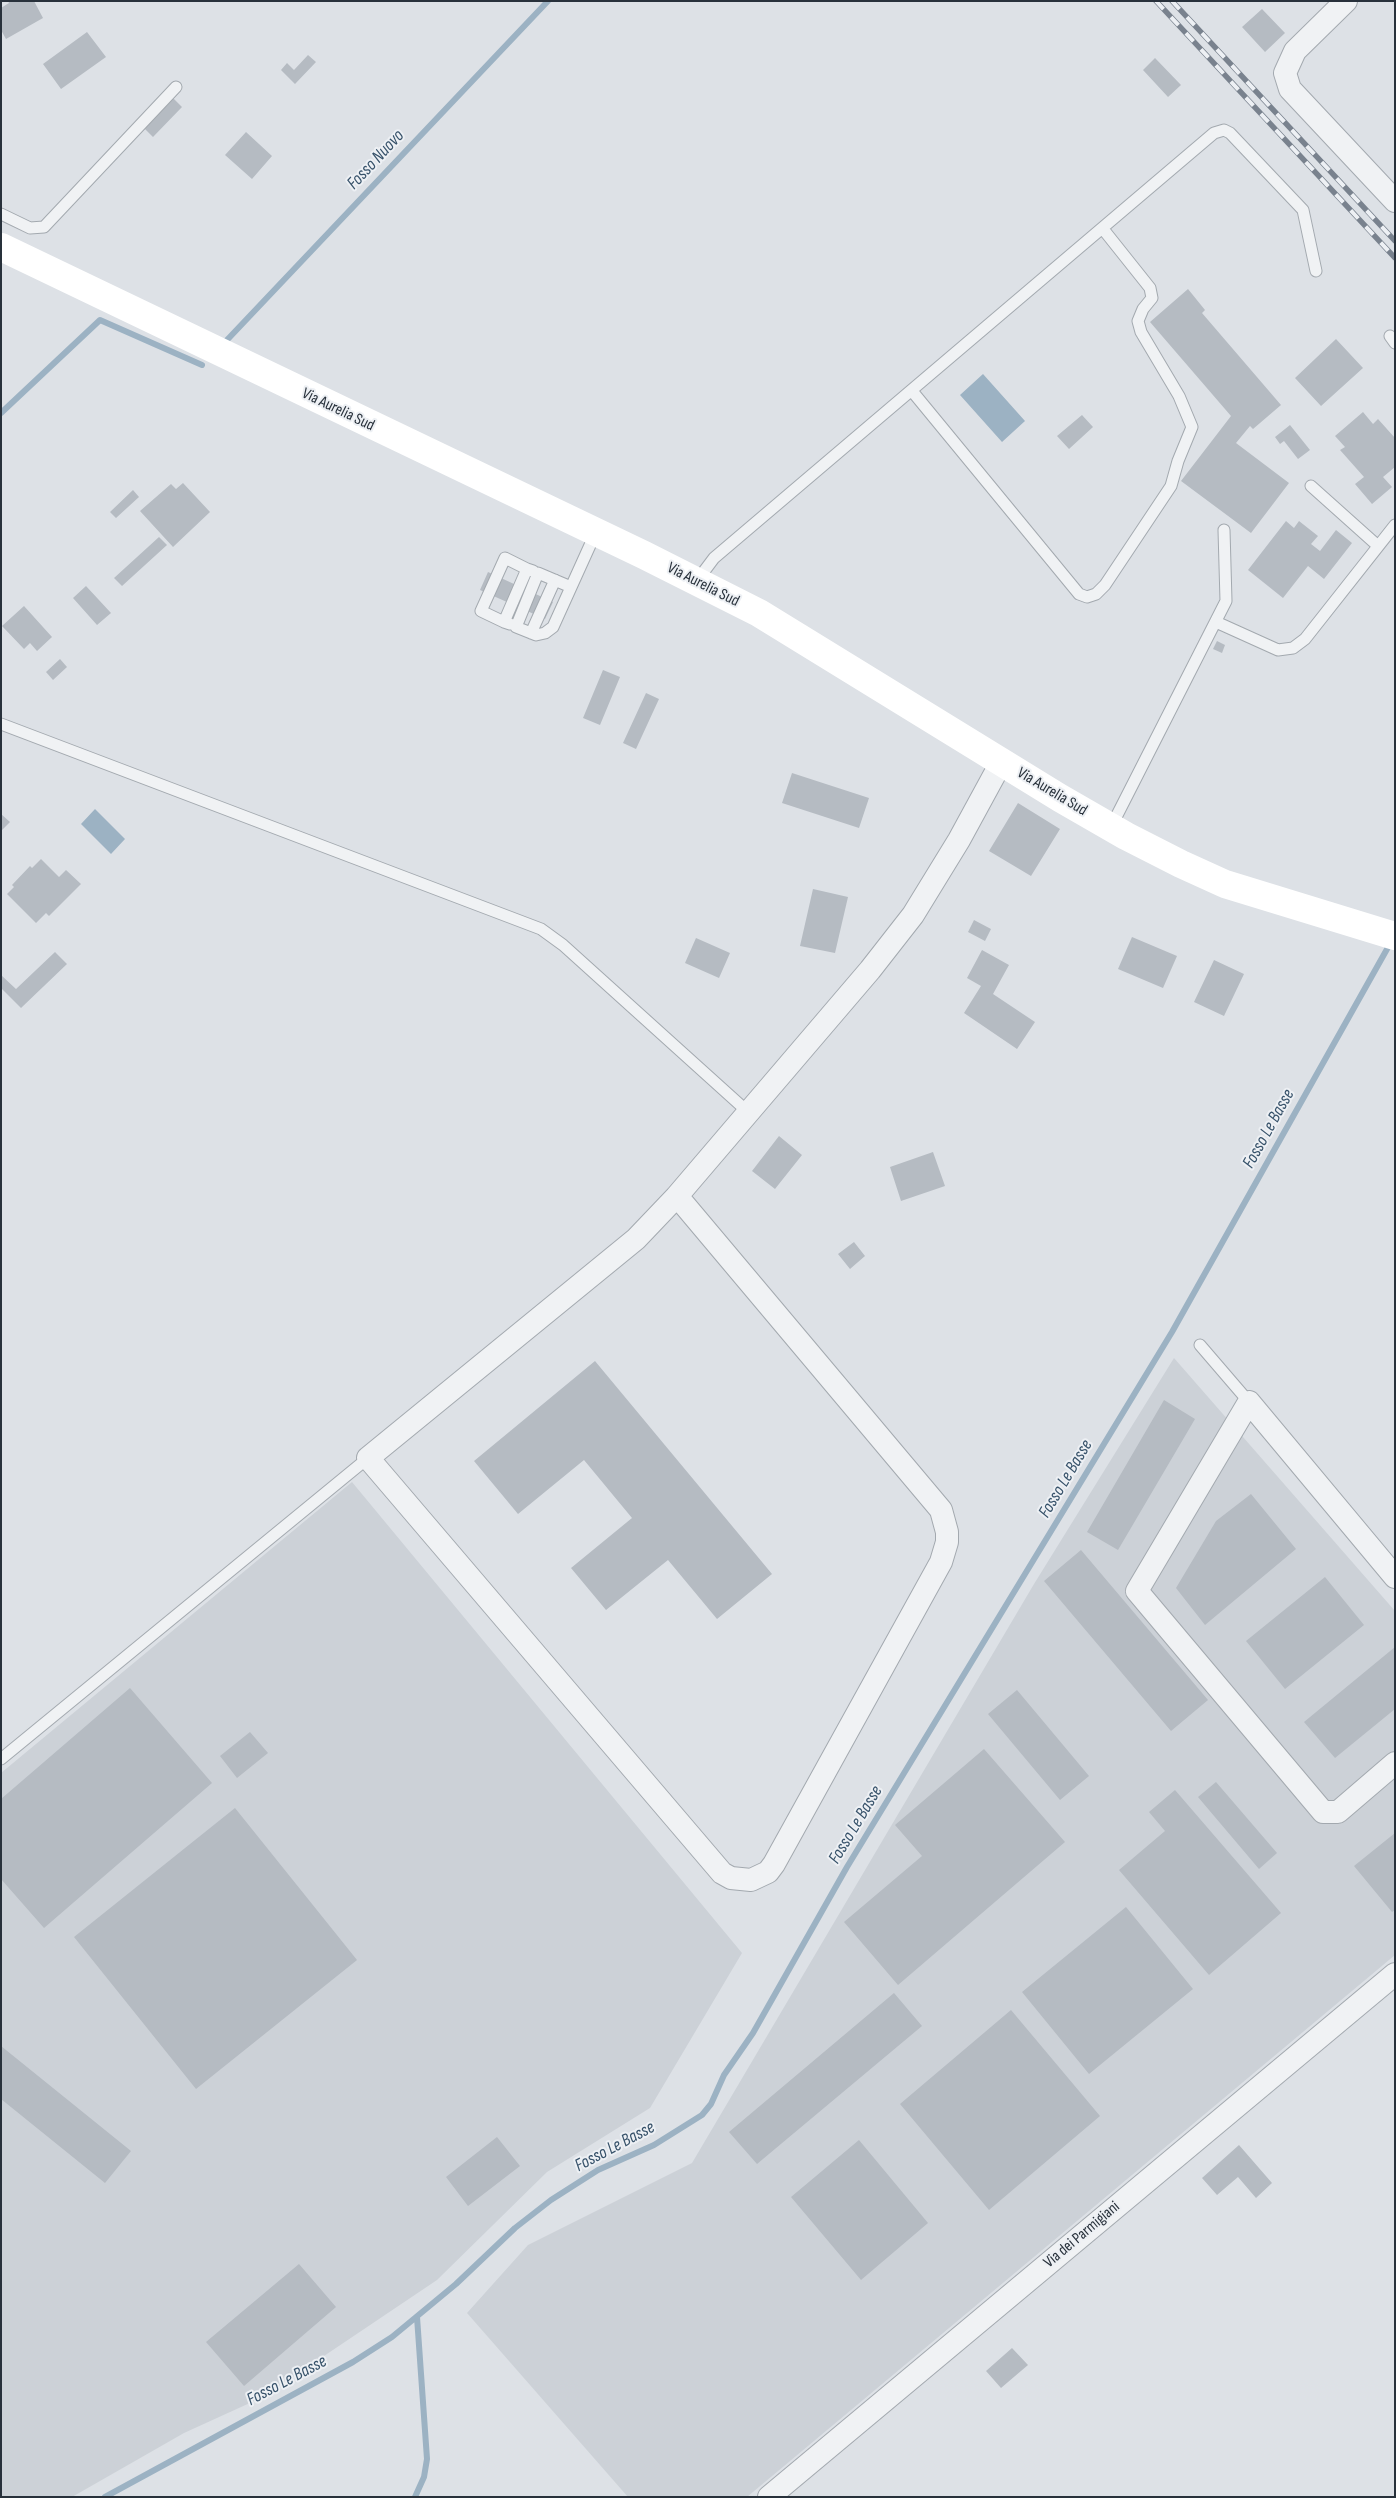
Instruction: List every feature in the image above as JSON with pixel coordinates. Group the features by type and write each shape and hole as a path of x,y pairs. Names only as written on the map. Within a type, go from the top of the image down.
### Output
{"main road":[{"name":"Via Aurelia Sud","path":"1,248 596,532 759,613 1110,827 1224,884 1342,922 1395,936"}],"street":[{"path":"1346,1 1295,51 1285,73 1290,89 1395,201"},
{"path":"677,1196 941,1510 947,1532 947,1542 941,1562 774,1864 768,1872 760,1877 746,1880 731,1878 722,1872 368,1458 636,1239 677,1196 870,970 913,915 959,840 1002,761"},
{"path":"1395,1577 1249,1402 1137,1591 1323,1812 1338,1812 1395,1763"},
{"name":"Via dei Parmigiani","path":"769,2497 1395,1974"}],"lane":[{"path":"1,214 30,228 44,227 176,87"},
{"path":"696,582 714,558 1214,133 1224,130 1230,133 1303,210 1316,271"},
{"path":"912,391 1079,594 1087,596 1096,594 1105,585 1171,486 1178,461 1192,427 1179,396 1141,332 1138,321 1143,309 1152,298 1150,288 1103,229"},
{"path":"1311,486 1378,546"},
{"path":"1216,622 1278,650 1293,648 1305,639 1395,525"},
{"path":"1110,827 1226,601 1224,530"},
{"path":"571,587 505,558 481,611 536,635 545,633 553,627 596,532"},
{"path":"504,622 532,571"},
{"path":"516,627 532,571"},
{"path":"531,633 555,580"},
{"path":"1,724 541,929 563,944 748,1112"},
{"path":"1200,1345 1249,1402"},
{"path":"1,1759 368,1458"}],"shaded area":[{"path":"1174,1358 1395,1611 1395,1955 747,2497 628,2497 467,2313 528,2245 692,2163 1034,1584"},
{"path":"352,1482 742,1953 650,2108 547,2172 437,2280 263,2397 184,2433 72,2497 1,2497 1,1773"}],"water":[{"path":"983,374 1025,421 1002,442 960,395"},
{"path":"95,809 125,839 111,854 81,824"}],"building":[{"path":"8,1 34,1 43,18 6,39 1,30 1,8 9,3"},
{"path":"1262,9 1285,33 1265,52 1242,27"},
{"path":"87,32 106,57 61,89 43,64"},
{"path":"308,55 316,62 295,84 281,70 287,63 294,70"},
{"path":"1155,58 1181,85 1168,97 1143,70"},
{"path":"173,98 182,107 153,137 144,128"},
{"path":"246,132 272,156 252,179 225,155"},
{"path":"1188,289 1205,310 1202,313 1281,405 1253,429 1250,426 1236,443 1289,483 1251,533 1181,481 1231,416 1150,322"},
{"path":"1336,339 1363,368 1321,406 1295,378"},
{"path":"1363,412 1373,424 1378,419 1395,438 1395,467 1383,477 1392,487 1372,504 1355,484 1364,477 1340,450 1345,447 1335,436"},
{"path":"1082,415 1093,427 1069,449 1057,436"},
{"path":"1290,425 1310,450 1298,459 1284,441 1280,444 1275,437"},
{"path":"183,483 210,512 173,547 140,511 171,484 176,489"},
{"path":"133,490 139,497 116,518 110,512"},
{"path":"1286,521 1294,528 1299,521 1318,536 1311,544 1320,551 1336,530 1352,543 1324,579 1308,566 1283,598 1248,570"},
{"path":"159,537 167,545 122,586 114,578"},
{"path":"488,572 553,602 545,619 480,590"},
{"path":"86,586 111,613 97,625 73,598"},
{"path":"24,606 52,637 37,651 30,643 24,649 2,626"},
{"path":"1217,641 1225,645 1222,653 1213,649"},
{"path":"60,659 67,667 53,680 46,672"},
{"path":"603,670 620,677 600,725 583,718"},
{"path":"646,693 659,699 636,749 623,743"},
{"path":"792,773 869,798 859,828 782,803"},
{"path":"1018,803 1060,829 1031,876 989,851"},
{"path":"1,814 10,822 1,831"},
{"path":"41,859 59,877 66,870 81,884 49,916 46,913 36,923 7,894 14,887 12,885 30,866 32,868"},
{"path":"813,889 848,897 835,953 800,946"},
{"path":"974,920 991,929 985,941 968,932"},
{"path":"1132,937 1177,956 1163,988 1118,969"},
{"path":"696,938 730,953 719,978 685,963"},
{"path":"982,950 1009,965 993,994 1035,1022 1017,1049 964,1013 981,986 967,978"},
{"path":"55,952 67,964 21,1008 1,988 1,975 16,989"},
{"path":"1214,960 1244,974 1224,1016 1194,1002"},
{"path":"779,1136 802,1155 775,1189 752,1171"},
{"path":"933,1152 945,1186 901,1201 890,1167"},
{"path":"854,1242 865,1256 850,1269 838,1254"},
{"path":"595,1361 772,1574 717,1619 668,1560 606,1610 571,1568 632,1518 584,1460 518,1514 474,1461"},
{"path":"1164,1400 1195,1419 1118,1550 1087,1532"},
{"path":"1251,1494 1296,1549 1205,1625 1176,1588 1216,1521"},
{"path":"1081,1550 1208,1700 1171,1731 1044,1581"},
{"path":"1325,1577 1364,1625 1285,1689 1246,1641"},
{"path":"1395,1647 1395,1709 1335,1758 1304,1722"},
{"path":"130,1688 212,1783 44,1928 1,1879 1,1799"},
{"path":"1017,1690 1089,1776 1060,1800 988,1714"},
{"path":"250,1732 268,1753 237,1778 220,1756"},
{"path":"984,1749 1065,1842 898,1985 844,1922 922,1856 895,1825"},
{"path":"1216,1782 1277,1853 1259,1869 1198,1797"},
{"path":"1175,1790 1281,1913 1209,1975 1119,1870 1165,1831 1149,1812"},
{"path":"235,1808 357,1960 196,2089 74,1937"},
{"path":"1395,1833 1395,1910 1392,1912 1354,1866"},
{"path":"1126,1907 1193,1989 1089,2074 1022,1992"},
{"path":"894,1993 922,2026 757,2164 729,2132"},
{"path":"1011,2010 1100,2116 989,2210 900,2104"},
{"path":"1,2046 131,2151 105,2183 1,2099"},
{"path":"497,2137 520,2166 468,2206 446,2177"},
{"path":"859,2140 928,2223 861,2280 791,2197"},
{"path":"1239,2145 1272,2183 1256,2198 1238,2177 1217,2195 1202,2178"},
{"path":"299,2264 336,2307 244,2386 206,2342"},
{"path":"1012,2348 1028,2365 1001,2388 986,2371"}],"waterway":[{"name":"Fosso Nuovo","path":"227,340 548,1"},
{"path":"1,413 100,320 202,365"},
{"name":"Fosso Le Basse","path":"105,2497 353,2362 392,2337 456,2284 515,2228 551,2200 598,2170 654,2145 702,2115 711,2104 724,2075 753,2033 847,1867 1172,1332 1391,942"},
{"path":"415,2497 424,2477 427,2459 417,2317"}],"railway":[{"path":"1156,1 1395,258"},
{"path":"1172,1 1395,241"}]}
